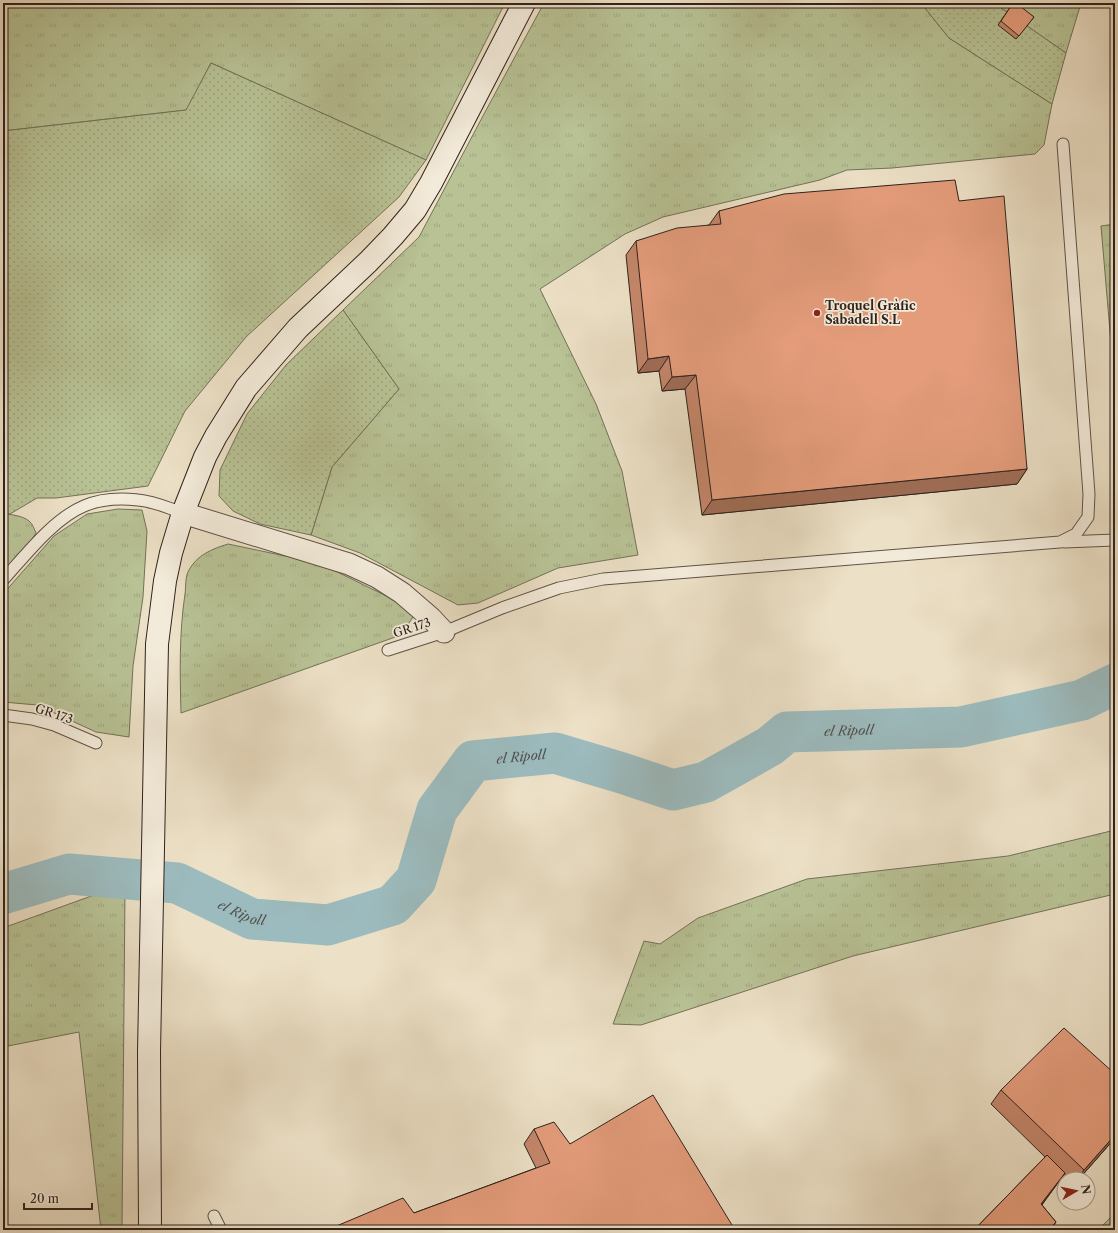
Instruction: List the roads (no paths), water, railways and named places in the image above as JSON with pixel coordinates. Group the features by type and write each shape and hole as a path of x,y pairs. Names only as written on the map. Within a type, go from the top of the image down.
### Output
{"main road":[{"path":"150,1230 149,1052 158,644 165,582 171,553 183,512 205,457 216,436 246,388 298,328 368,262 415,210 431,184 524,3"}],"street":[{"path":"183,512 349,564 377,577 402,594 431,618 444,632"}],"lane":[{"path":"1060,542 1076,534 1088,517 1090,494 1063,144"},
{"path":"3,580 56,524 70,513 85,505 109,500 139,500 183,512"},
{"name":"GR 173","path":"388,650 444,632 502,608 559,588 603,579 1060,542 1115,540"},
{"name":"GR 173","path":"3,715 32,719 54,725 96,743"},
{"path":"214,1216 221,1230"}],"waterway":[{"name":"el Ripoll","path":"3,894 69,874 177,883 252,919 328,925 393,905 416,880 437,810 473,761 555,753 673,790 706,782 770,746 787,732 961,727 1082,700 1115,684"}],"place":[{"name":"Troquel Gràfic Sabadell S.L","path":"817,313"}]}
